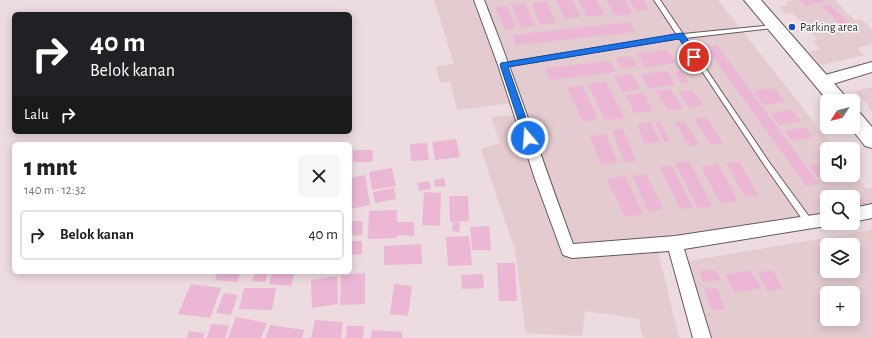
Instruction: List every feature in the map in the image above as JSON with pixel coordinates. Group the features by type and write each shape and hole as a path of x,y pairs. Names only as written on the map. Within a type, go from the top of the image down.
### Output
{"main road":[{"path":"752,0 833,94"},
{"path":"860,126 872,140"}],"street":[{"path":"479,0 504,65 568,250 572,251 675,243 820,222"},
{"path":"823,81 872,67"},
{"path":"860,214 872,211"},
{"path":"675,243 702,338"}],"lane":[{"path":"657,0 767,164 810,224"},
{"path":"504,65 681,36 773,26"}],"shaded area":[{"path":"434,0 718,0 820,130 820,134 823,134 830,142 820,142 820,182 860,182 860,181 866,188 872,188 872,216 860,220 860,190 820,190 820,224 657,246 679,338 643,338 639,319 585,311 582,336 526,333 515,250 481,149 500,143 491,117 516,115 512,103 457,110 450,81 440,83 436,66 454,64","holes":["692,47 770,169 804,215 736,124"]},
{"path":"792,0 835,0 854,20 861,19 872,29 872,44 857,48 865,55 821,65 809,52 820,49 813,41 817,39 793,13 786,14 780,7 787,5 785,2"},
{"path":"872,87 872,112 867,107 869,106 860,96 860,94 855,91"},
{"path":"872,230 872,338 706,338 684,262 820,239 820,278 860,278 860,238 825,238"}],"building":[{"path":"556,0 572,0 581,17 565,19"},
{"path":"578,0 596,0 605,15 587,17"},
{"path":"606,0 625,0 633,14 616,16"},
{"path":"629,0 643,0 649,9 636,11"},
{"path":"800,0 829,0 807,6"},
{"path":"547,1 556,23 540,25 532,3"},
{"path":"525,3 535,26 521,28 512,5"},
{"path":"830,5 849,23 840,24 822,6"},
{"path":"506,6 516,28 505,30 495,7"},
{"path":"630,22 635,32 516,45 513,35"},
{"path":"717,45 819,184 806,186 706,47"},
{"path":"667,49 676,63 645,68 637,54"},
{"path":"632,56 637,66 621,68 616,58"},
{"path":"610,61 616,72 550,80 546,68"},
{"path":"668,71 675,85 648,88 641,74"},
{"path":"682,71 689,82 681,83 675,72"},
{"path":"632,74 640,89 622,92 614,76"},
{"path":"606,81 624,118 605,120 588,84"},
{"path":"582,85 598,119 583,122 567,88"},
{"path":"775,88 785,102 763,105 754,91"},
{"path":"670,89 683,108 668,111 656,91"},
{"path":"692,90 703,105 689,108 679,92"},
{"path":"644,93 653,111 634,113 626,95"},
{"path":"791,109 801,121 779,125 770,114"},
{"path":"706,117 723,143 711,145 694,119"},
{"path":"660,121 670,142 664,142 655,122"},
{"path":"685,121 699,145 689,146 675,122"},
{"path":"651,122 660,142 645,144 637,124"},
{"path":"805,127 813,137 792,141 784,131"},
{"path":"623,129 636,161 624,162 612,130"},
{"path":"606,134 618,163 601,165 590,136"},
{"path":"456,139 460,157 435,160 432,142"},
{"path":"427,143 429,160 411,161 410,144"},
{"path":"353,150 373,150 372,162 353,162"},
{"path":"689,161 712,206 698,208 675,163"},
{"path":"739,162 759,196 745,197 726,163"},
{"path":"820,163 820,178 809,166"},
{"path":"718,164 738,201 720,203 701,167"},
{"path":"672,166 693,208 680,209 660,167"},
{"path":"392,168 396,186 372,190 369,172"},
{"path":"646,174 663,209 649,212 632,176"},
{"path":"365,175 370,205 352,209 352,178"},
{"path":"625,176 643,214 625,217 607,179"},
{"path":"444,178 446,186 435,187 434,180"},
{"path":"429,181 431,189 419,191 417,183"},
{"path":"394,188 396,199 375,203 373,192"},
{"path":"424,192 441,193 440,226 422,225"},
{"path":"449,196 468,196 469,221 450,222"},
{"path":"860,197 867,205 860,207"},
{"path":"397,210 397,222 414,222 414,236 397,235 397,238 368,239 369,211"},
{"path":"352,221 363,221 362,235 352,236"},
{"path":"453,222 460,223 459,232 452,231"},
{"path":"489,226 491,250 472,250 470,227"},
{"path":"469,236 472,265 448,266 446,237"},
{"path":"352,241 362,241 362,254 352,255"},
{"path":"421,244 422,264 384,265 384,246"},
{"path":"497,263 515,263 517,301 499,301"},
{"path":"716,270 721,280 703,282 699,271"},
{"path":"750,270 761,288 735,293 725,275"},
{"path":"773,270 783,289 767,291 758,272"},
{"path":"365,273 365,304 340,305 341,275"},
{"path":"217,274 240,274 237,282 215,280"},
{"path":"254,274 267,274 265,282 252,281"},
{"path":"272,274 294,274 291,286 269,284"},
{"path":"483,274 484,288 462,289 461,275"},
{"path":"337,276 338,304 312,308 311,280"},
{"path":"191,284 221,288 210,318 178,314"},
{"path":"394,284 412,286 408,316 390,314"},
{"path":"244,288 276,288 272,310 239,309"},
{"path":"717,288 725,310 712,310 704,289"},
{"path":"224,293 238,295 231,315 216,313"},
{"path":"236,317 267,323 261,338 228,338"},
{"path":"315,320 343,322 341,338 311,338"},
{"path":"211,324 229,325 225,338 207,338"},
{"path":"270,325 304,330 302,338 266,338"},
{"path":"347,326 364,326 363,338 346,338"},
{"path":"372,330 402,332 402,338 371,338"},
{"path":"189,331 204,333 203,338 187,338"}],"place":[{"name":"Parking area","path":"792,27"}],"route":[{"path":"528,138 504,65 681,36 694,57"}]}
